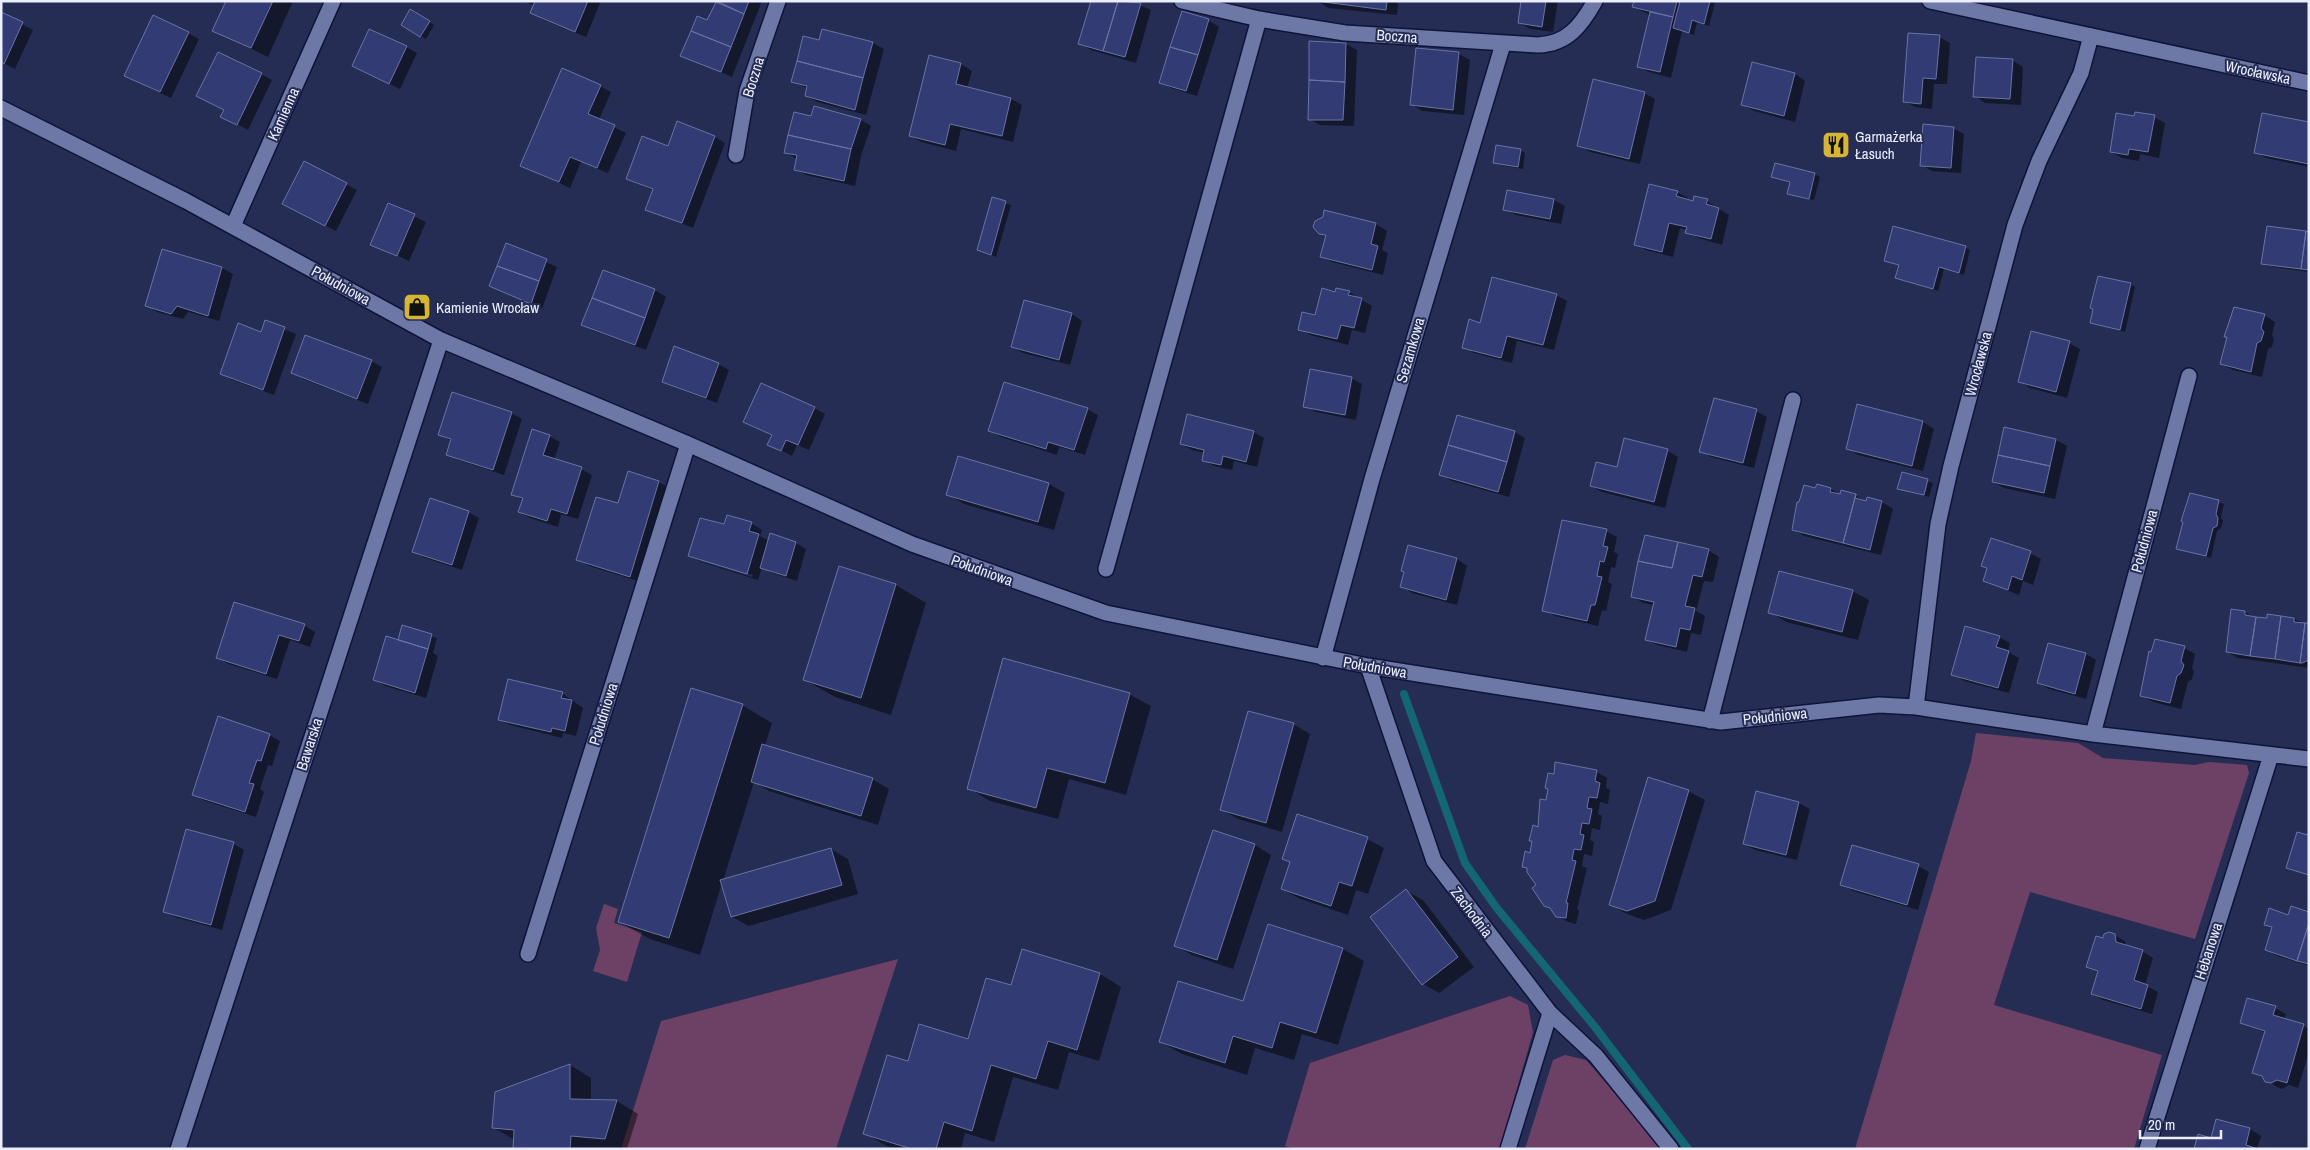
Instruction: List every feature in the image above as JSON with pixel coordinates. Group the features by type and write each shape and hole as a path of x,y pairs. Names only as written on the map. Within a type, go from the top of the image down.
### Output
{"street":[{"name":"Kamienna","path":"233,226 333,1"},
{"name":"Boczna","path":"736,155 746,91 778,1"},
{"name":"Boczna","path":"1182,1 1259,19 1345,33 1503,44 1553,45 1568,37 1595,1"},
{"name":"Wrocławska","path":"1930,1 2309,83"},
{"path":"1106,570 1259,19"},
{"name":"Wrocławska","path":"1916,707 1938,524 1951,466 2015,225 2039,161 2081,73 2091,36"},
{"name":"Sezamkowa","path":"1323,658 1372,479 1503,44"},
{"name":"Południowa","path":"1,108 233,226 441,340 688,444 912,544 1106,613 1368,666 1721,722 1879,705 1916,707 2093,734 2309,759"},
{"name":"Bawarska","path":"178,1149 441,340"},
{"name":"Południowa","path":"2093,734 2188,376"},
{"path":"1710,720 1793,400"},
{"name":"Południowa","path":"528,954 688,444"},
{"name":"Zachodnia","path":"1368,666 1434,861 1550,1013 1596,1056 1671,1149"},
{"name":"Hebanowa","path":"2147,1149 2270,755"},
{"path":"1508,1149 1550,1013"}],"shaded area":[{"path":"1976,733 2078,743 2103,758 2195,765 2209,762 2247,765 2249,773 2195,939 2030,892 1994,1005 2162,1055 2134,1149 1855,1149 1971,761"},
{"path":"604,904 618,909 614,923 642,932 627,982 593,971 600,950 596,928"},
{"path":"898,959 836,1149 621,1149 661,1021"},
{"path":"1510,996 1528,1005 1533,1032 1500,1149 1294,1149 1285,1146 1310,1063"},
{"path":"1565,1055 1586,1060 1664,1149 1525,1149 1553,1060"}],"building":[{"path":"226,1 273,1 251,48 212,31"},
{"path":"535,1 588,1 575,32 530,13"},
{"path":"717,1 749,1 744,14"},
{"path":"1091,1 1118,1 1103,51 1078,44"},
{"path":"1118,1 1141,3 1125,57 1103,51"},
{"path":"1316,1 1387,1 1386,10"},
{"path":"1521,1 1546,1 1542,27 1518,23"},
{"path":"1634,1 1677,1 1673,17 1632,7"},
{"path":"1680,1 1710,1 1704,24 1692,20 1689,33 1673,28"},
{"path":"716,2 744,14 731,47 691,31 697,16 707,20"},
{"path":"410,9 430,21 420,37 401,25"},
{"path":"1182,11 1209,19 1198,55 1170,47"},
{"path":"1,12 23,22 4,64 1,62"},
{"path":"1650,12 1673,17 1660,72 1637,67"},
{"path":"153,15 189,32 160,92 124,76"},
{"path":"369,29 407,46 389,84 352,66"},
{"path":"822,29 873,42 863,78 797,61 803,36 819,40"},
{"path":"691,31 731,47 721,72 680,56"},
{"path":"1908,33 1940,35 1936,79 1923,78 1921,104 1903,102"},
{"path":"1309,41 1346,43 1345,82 1309,80"},
{"path":"1170,47 1198,55 1186,91 1159,83"},
{"path":"1416,48 1459,52 1453,110 1410,105"},
{"path":"218,52 262,73 237,125 220,117 224,110 196,96"},
{"path":"929,55 961,63 956,84 1011,98 1002,136 950,124 945,145 909,136"},
{"path":"1976,57 2013,59 2010,99 1973,97"},
{"path":"797,61 863,78 855,110 805,96 807,86 791,82"},
{"path":"1752,62 1795,73 1784,116 1741,105"},
{"path":"562,68 601,85 588,114 615,125 597,168 570,157 559,182 520,166"},
{"path":"1593,79 1645,92 1629,159 1577,146"},
{"path":"1309,80 1345,82 1343,120 1308,120"},
{"path":"814,106 861,119 851,149 788,135 794,112 811,116"},
{"path":"2135,112 2155,115 2148,152 2129,149 2128,155 2110,152 2116,113 2134,116"},
{"path":"2262,113 2309,122 2309,164 2254,153"},
{"path":"677,121 715,136 682,223 645,210 653,189 626,179 642,136 668,146"},
{"path":"1923,124 1954,127 1951,168 1920,166"},
{"path":"788,135 851,149 844,181 794,170 797,155 784,153"},
{"path":"1496,145 1521,149 1518,167 1493,163"},
{"path":"304,161 347,183 325,226 282,204"},
{"path":"1775,163 1815,173 1809,199 1787,194 1790,182 1771,177"},
{"path":"1649,184 1678,191 1676,196 1693,201 1694,196 1708,199 1706,204 1719,208 1711,239 1685,233 1687,227 1669,223 1662,252 1634,245"},
{"path":"1507,190 1554,199 1550,219 1503,210"},
{"path":"992,197 1006,201 991,255 977,250"},
{"path":"388,203 415,214 397,256 370,245"},
{"path":"1324,210 1376,223 1371,244 1378,246 1372,270 1320,257 1326,235 1319,234 1313,227 1315,221 1323,217"},
{"path":"1893,226 1966,246 1959,273 1939,267 1933,289 1895,278 1899,265 1884,261"},
{"path":"2267,226 2306,231 2301,269 2261,264"},
{"path":"2306,231 2309,232 2309,270 2301,269"},
{"path":"506,243 547,259 539,281 497,266"},
{"path":"162,249 222,267 208,316 177,306 171,314 145,306"},
{"path":"497,266 539,281 531,304 489,286"},
{"path":"603,270 655,289 645,318 592,298"},
{"path":"2098,276 2131,283 2120,330 2090,323 2093,309 2090,308"},
{"path":"1492,277 1557,294 1543,345 1507,336 1501,358 1462,348 1469,319 1480,323"},
{"path":"1322,288 1335,292 1336,288 1350,291 1348,295 1362,298 1354,328 1341,325 1337,339 1298,330 1302,312 1315,315"},
{"path":"592,298 645,318 635,345 581,325"},
{"path":"1024,300 1072,313 1059,360 1011,347"},
{"path":"2234,307 2265,314 2261,328 2264,332 2261,341 2257,343 2251,372 2220,364 2227,337 2224,337"},
{"path":"265,320 285,327 263,390 220,374 238,323 261,332"},
{"path":"2031,331 2070,341 2056,392 2018,382"},
{"path":"305,335 372,360 357,399 291,373"},
{"path":"674,346 719,363 706,398 662,382"},
{"path":"1310,369 1352,377 1345,415 1303,407"},
{"path":"1004,382 1088,408 1074,450 1048,442 1046,449 988,431"},
{"path":"761,383 815,407 798,445 786,440 781,451 767,445 772,435 743,422"},
{"path":"452,392 512,412 493,470 446,455 451,439 438,435"},
{"path":"1714,398 1757,409 1743,463 1699,452"},
{"path":"1857,404 1923,421 1912,466 1846,449"},
{"path":"1187,414 1254,431 1246,462 1223,456 1221,465 1202,461 1204,450 1180,444"},
{"path":"1457,415 1515,431 1507,462 1448,445"},
{"path":"2004,427 2056,439 2050,466 1998,455"},
{"path":"532,429 550,435 543,455 582,467 567,514 551,509 547,521 518,512 523,498 511,495"},
{"path":"1624,438 1668,449 1654,502 1590,486 1596,462 1617,467"},
{"path":"1448,445 1507,462 1498,492 1439,475"},
{"path":"1998,455 2050,466 2044,493 1992,482"},
{"path":"958,456 1049,483 1038,522 946,495"},
{"path":"628,471 659,481 630,577 576,560 596,497 618,503"},
{"path":"1902,472 1928,479 1924,495 1897,489"},
{"path":"1817,484 1831,488 1830,492 1840,494 1841,490 1856,494 1843,543 1792,530 1797,502 1799,502 1804,485 1815,488"},
{"path":"2190,493 2219,500 2216,514 2218,518 2217,526 2213,528 2206,556 2176,549 2183,522 2181,521"},
{"path":"1856,494 1855,498 1866,501 1867,497 1882,501 1870,550 1843,543"},
{"path":"430,498 469,511 452,565 412,552"},
{"path":"727,515 752,522 749,531 759,534 747,574 688,556 700,518 724,524"},
{"path":"1562,520 1607,529 1603,546 1608,547 1604,562 1600,561 1597,576 1602,577 1595,605 1591,605 1587,621 1542,611"},
{"path":"770,533 796,542 786,576 760,568"},
{"path":"1645,535 1678,542 1672,568 1638,561"},
{"path":"1991,538 2031,551 2022,580 2012,576 2008,590 1983,581 1987,568 1981,566"},
{"path":"1678,542 1709,549 1702,577 1693,575 1685,606 1695,608 1690,630 1680,628 1676,647 1645,640 1654,602 1631,597 1638,561 1672,568"},
{"path":"1408,545 1457,558 1446,600 1400,587 1404,572 1401,571"},
{"path":"839,566 896,584 861,698 803,680"},
{"path":"1779,571 1853,590 1842,632 1768,613"},
{"path":"234,602 305,624 299,641 279,635 266,674 216,658"},
{"path":"2231,609 2245,611 2245,615 2256,617 2250,656 2226,652"},
{"path":"2267,614 2281,616 2275,659 2250,656 2256,617 2267,618"},
{"path":"2281,616 2294,618 2294,622 2305,623 2300,663 2275,659"},
{"path":"2305,623 2309,623 2309,660 2300,663"},
{"path":"402,625 432,634 428,649 398,640"},
{"path":"1965,626 2000,636 1996,647 2009,651 1998,688 1951,675"},
{"path":"386,636 428,649 415,693 373,680"},
{"path":"2155,639 2185,646 2181,661 2184,665 2181,673 2177,676 2170,703 2140,696 2149,651 2151,652"},
{"path":"2048,643 2086,653 2075,694 2037,683"},
{"path":"1003,658 1130,693 1105,783 1047,768 1036,808 967,789"},
{"path":"508,679 563,692 561,698 572,700 565,731 552,728 551,732 498,720"},
{"path":"691,688 743,704 669,938 618,922"},
{"path":"1248,711 1294,723 1266,823 1220,810"},
{"path":"218,716 270,734 261,761 257,760 249,783 254,784 245,812 192,795"},
{"path":"762,744 873,778 861,816 751,782"},
{"path":"1555,762 1597,770 1595,781 1600,783 1597,798 1589,797 1587,808 1592,809 1589,824 1582,823 1580,834 1584,835 1581,850 1574,849 1572,860 1576,861 1566,903 1568,903 1566,918 1556,917 1550,908 1544,906 1532,888 1536,885 1527,872 1527,868 1522,867 1525,851 1530,853 1532,841 1529,841 1533,825 1538,827 1540,799 1546,800 1548,789 1545,788 1548,773 1554,774"},
{"path":"1648,777 1689,790 1655,901 1627,911 1609,905"},
{"path":"1756,791 1799,802 1786,855 1743,844"},
{"path":"1297,814 1368,837 1352,886 1339,882 1331,906 1281,889 1290,862 1282,859"},
{"path":"186,829 234,842 211,925 163,912"},
{"path":"1213,830 1255,844 1217,960 1174,946"},
{"path":"2297,832 2308,835 2309,832 2309,875 2286,868"},
{"path":"1852,845 1919,864 1907,905 1840,885"},
{"path":"831,848 842,885 731,917 720,880"},
{"path":"1406,889 1458,957 1422,985 1370,917"},
{"path":"2291,906 2309,912 2309,923 2297,961 2265,950 2272,927 2264,925 2269,908 2288,915"},
{"path":"2309,923 2309,964 2297,961"},
{"path":"1268,924 1343,948 1316,1033 1280,1022 1272,1048 1233,1036 1225,1063 1159,1042 1178,981 1243,1001"},
{"path":"2109,932 2115,934 2116,942 2143,950 2134,980 2148,985 2141,1009 2091,994 2098,971 2086,967 2096,936 2103,938 2104,934"},
{"path":"1022,949 1100,973 1077,1050 1048,1041 1036,1079 991,1065 972,1131 944,1122 936,1149 912,1149 863,1134 887,1055 908,1061 919,1024 968,1039 986,978 1011,985"},
{"path":"2247,998 2276,1006 2273,1015 2304,1024 2287,1083 2277,1080 2271,1083 2265,1082 2262,1076 2252,1073 2265,1031 2240,1023"},
{"path":"570,1064 570,1099 617,1100 605,1139 571,1136 570,1149 513,1149 514,1130 492,1128 495,1092"},
{"path":"2216,1119 2250,1128 2246,1145 2258,1149 2194,1149 2198,1134 2211,1138"}],"waterway":[{"path":"1404,694 1465,863 1496,907 1595,1027 1688,1149"}],"place":[{"name":"Garmażerka Łasuch","path":"1836,145"},
{"name":"Kamienie Wrocław","path":"417,307"}]}
